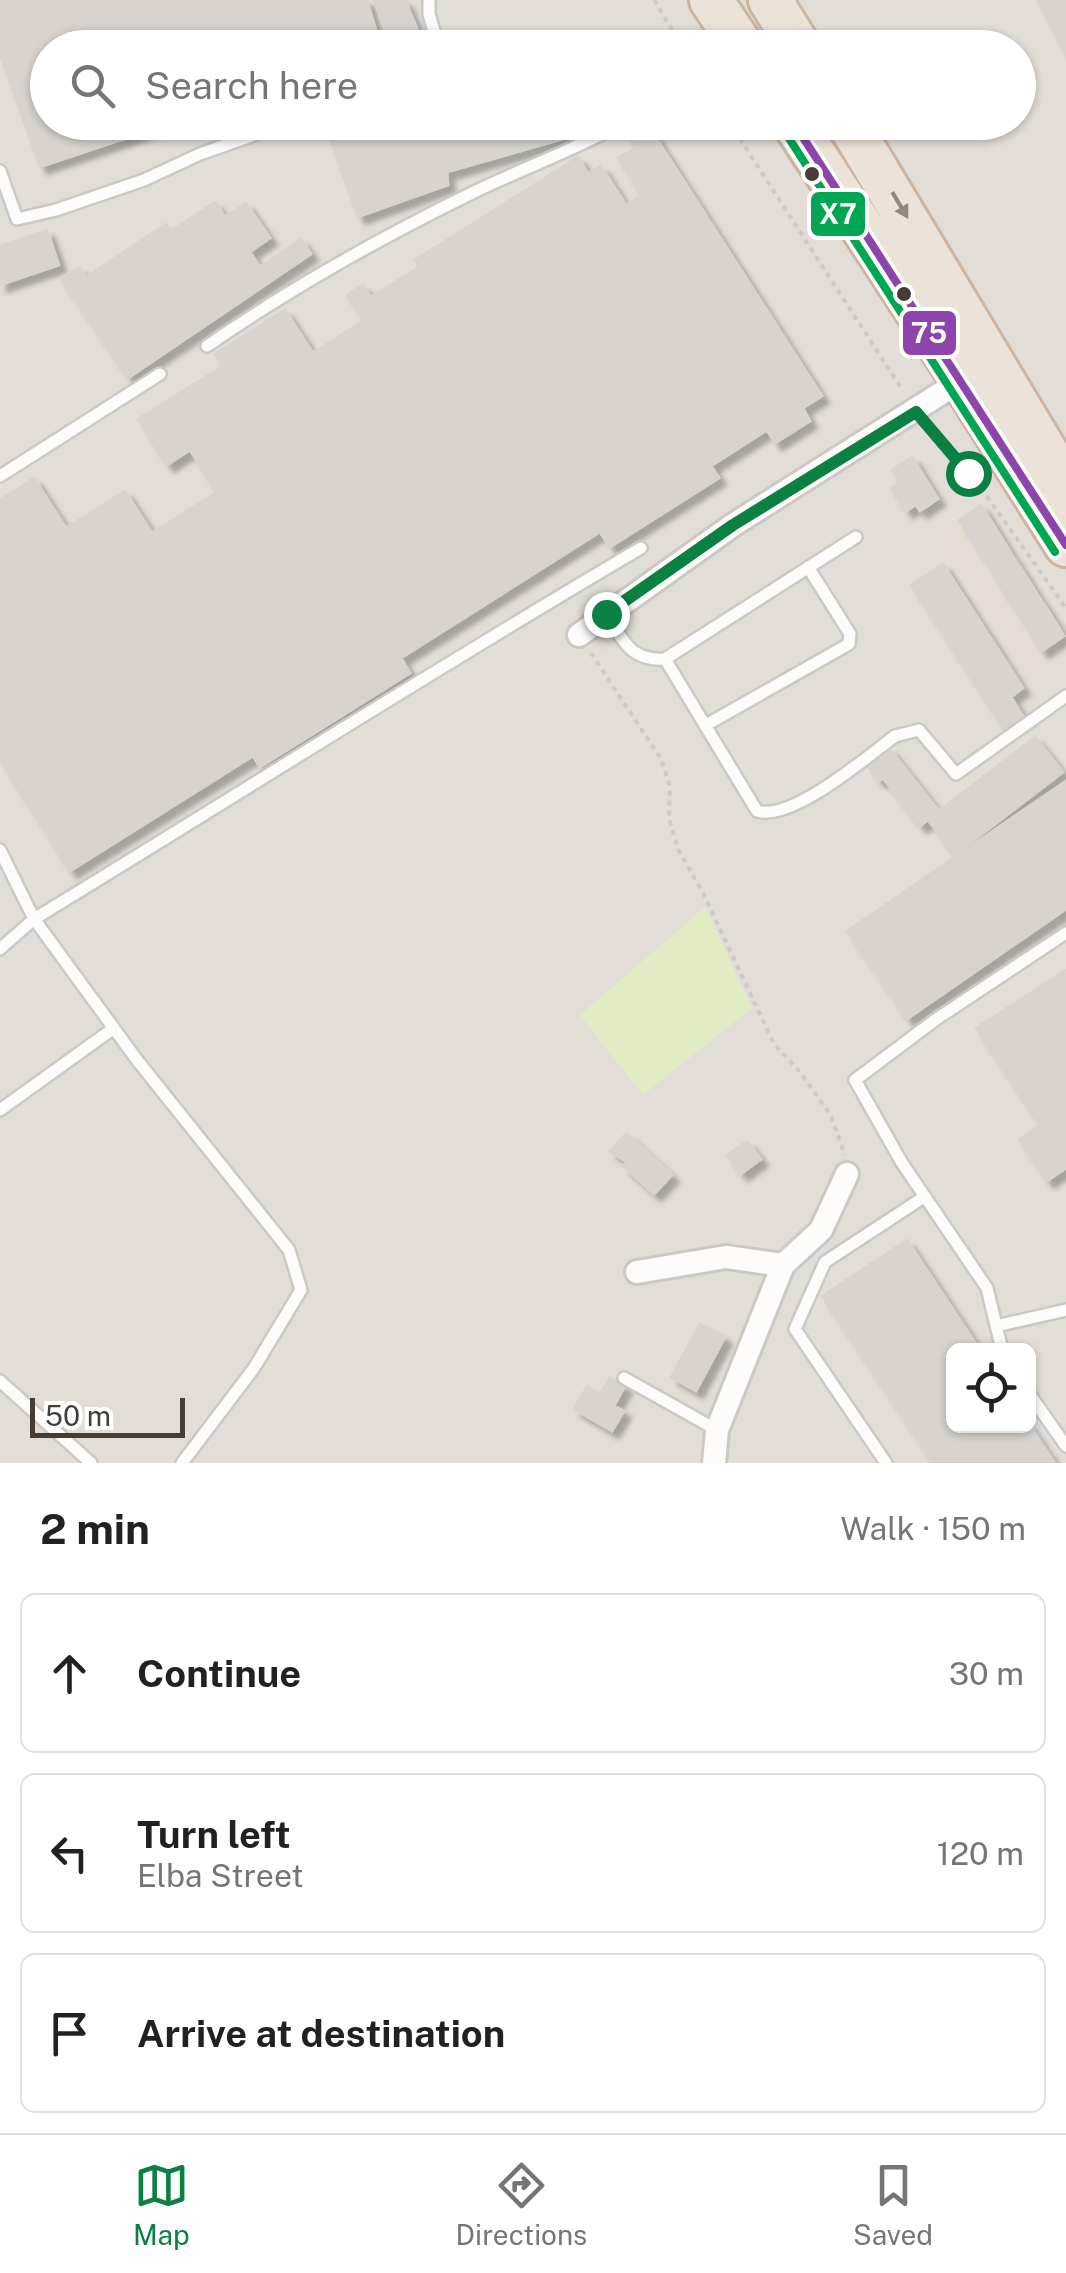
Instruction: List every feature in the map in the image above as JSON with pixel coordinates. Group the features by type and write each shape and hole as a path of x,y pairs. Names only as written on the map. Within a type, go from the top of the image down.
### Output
{"highway":[{"path":"711,0 731,30"},
{"path":"770,0 789,30"},
{"path":"805,140 1066,545"},
{"path":"859,140 1066,485"}],"street":[{"path":"579,634 733,525 962,380"},
{"path":"714,1463 718,1430 783,1266 821,1230 847,1174"},
{"path":"637,1272 726,1258 783,1266"}],"lane":[{"path":"430,0 434,30"},
{"path":"0,170 17,218 56,210 144,180 240,140"},
{"path":"206,346 376,242 475,192 593,140"},
{"path":"0,476 160,374"},
{"path":"606,614 630,650 646,660 665,659 856,537"},
{"path":"0,949 34,920 468,649 641,548"},
{"path":"706,725 849,644 850,634 808,567"},
{"path":"665,659 757,810 767,814 789,808 906,731 919,730 956,774 1066,696"},
{"path":"0,850 34,920 290,1250 300,1290 254,1368 182,1463"},
{"path":"1000,1343 987,1288 924,1197 855,1080 935,1020 1066,934"},
{"path":"1,1106 114,1028"},
{"path":"886,1463 795,1329 825,1262 924,1197"},
{"path":"996,1326 1066,1310"},
{"path":"624,1378 718,1430"},
{"path":"0,1381 91,1463"},
{"path":"1036,1403 1066,1446"}],"path":[{"path":"654,0 673,30"},
{"path":"742,140 916,412 982,488 1066,608"},
{"path":"579,634 661,759 670,788 669,818 678,849 704,894 774,1044 800,1072 831,1116 846,1157 847,1174"}],"shaded area":[{"path":"0,0 1066,0 1066,620 985,498 933,533 1027,685 1066,660 1066,1463 0,1463"},
{"path":"985,497 1066,620 1066,660 1027,686 933,533"}],"green space":[{"path":"705,907 752,1008 643,1095 580,1015"}],"building":[{"path":"0,0 367,0 376,30 30,30 30,139 0,54"},
{"path":"374,0 405,0 418,30 385,30"},
{"path":"1037,0 1066,0 1066,56"},
{"path":"30,140 120,140 40,167"},
{"path":"330,140 559,140 447,172 448,185 358,217"},
{"path":"630,140 658,140 822,396 803,408 810,421 775,443 767,430 711,466 719,478 610,547 600,532 401,658 410,673 260,767 253,756 70,871 0,760 0,500 34,478 66,528 125,491 152,533 217,492 190,450 167,465 138,419 223,366 215,354 285,310 313,353 364,320 347,295 363,285 371,297 419,267 415,260 578,157 588,174 601,166 626,205 641,195 618,158 635,148"},
{"path":"215,202 225,217 246,203 270,238 250,252 260,267 301,239 311,254 128,378 61,279 79,267 86,277 166,224 171,231"},
{"path":"47,230 59,265 0,285 0,246"},
{"path":"912,457 938,499 920,511 916,505 906,511 891,488 900,483 892,470"},
{"path":"981,505 990,519 967,533 959,520"},
{"path":"990,519 998,532 975,546 967,533"},
{"path":"998,532 1006,545 984,559 975,546"},
{"path":"1006,545 1014,558 992,572 984,559"},
{"path":"1014,558 1023,571 1000,585 992,572"},
{"path":"943,564 1023,688 1011,697 1023,716 1004,728 911,585"},
{"path":"1023,571 1031,584 1008,599 1000,585"},
{"path":"1031,584 1039,597 1017,611 1008,599"},
{"path":"1039,597 1048,610 1025,625 1017,611"},
{"path":"1048,610 1056,623 1033,638 1025,625"},
{"path":"1056,623 1064,636 1042,651 1033,638"},
{"path":"1035,737 1063,772 955,855 928,820 920,826 883,778 879,781 867,765 889,748 939,811"},
{"path":"1066,781 1066,909 907,1019 847,931"},
{"path":"1066,970 1066,1168 1047,1181 1019,1139 1040,1125 976,1028"},
{"path":"626,1133 672,1175 654,1194 623,1166 627,1162 610,1151"},
{"path":"747,1141 761,1159 741,1174 727,1155"},
{"path":"907,1240 975,1343 946,1343 946,1433 1035,1433 1055,1463 933,1463 822,1296"},
{"path":"700,1324 725,1337 696,1391 671,1377"},
{"path":"610,1378 625,1386 614,1406 624,1411 612,1431 574,1409 587,1386 600,1394"}],"transit line":[{"name":"X7","path":"790,140 1055,552"},
{"name":"75","path":"805,140 1066,545"}],"route":[{"path":"606,614 733,525 916,412 968,473"}]}
